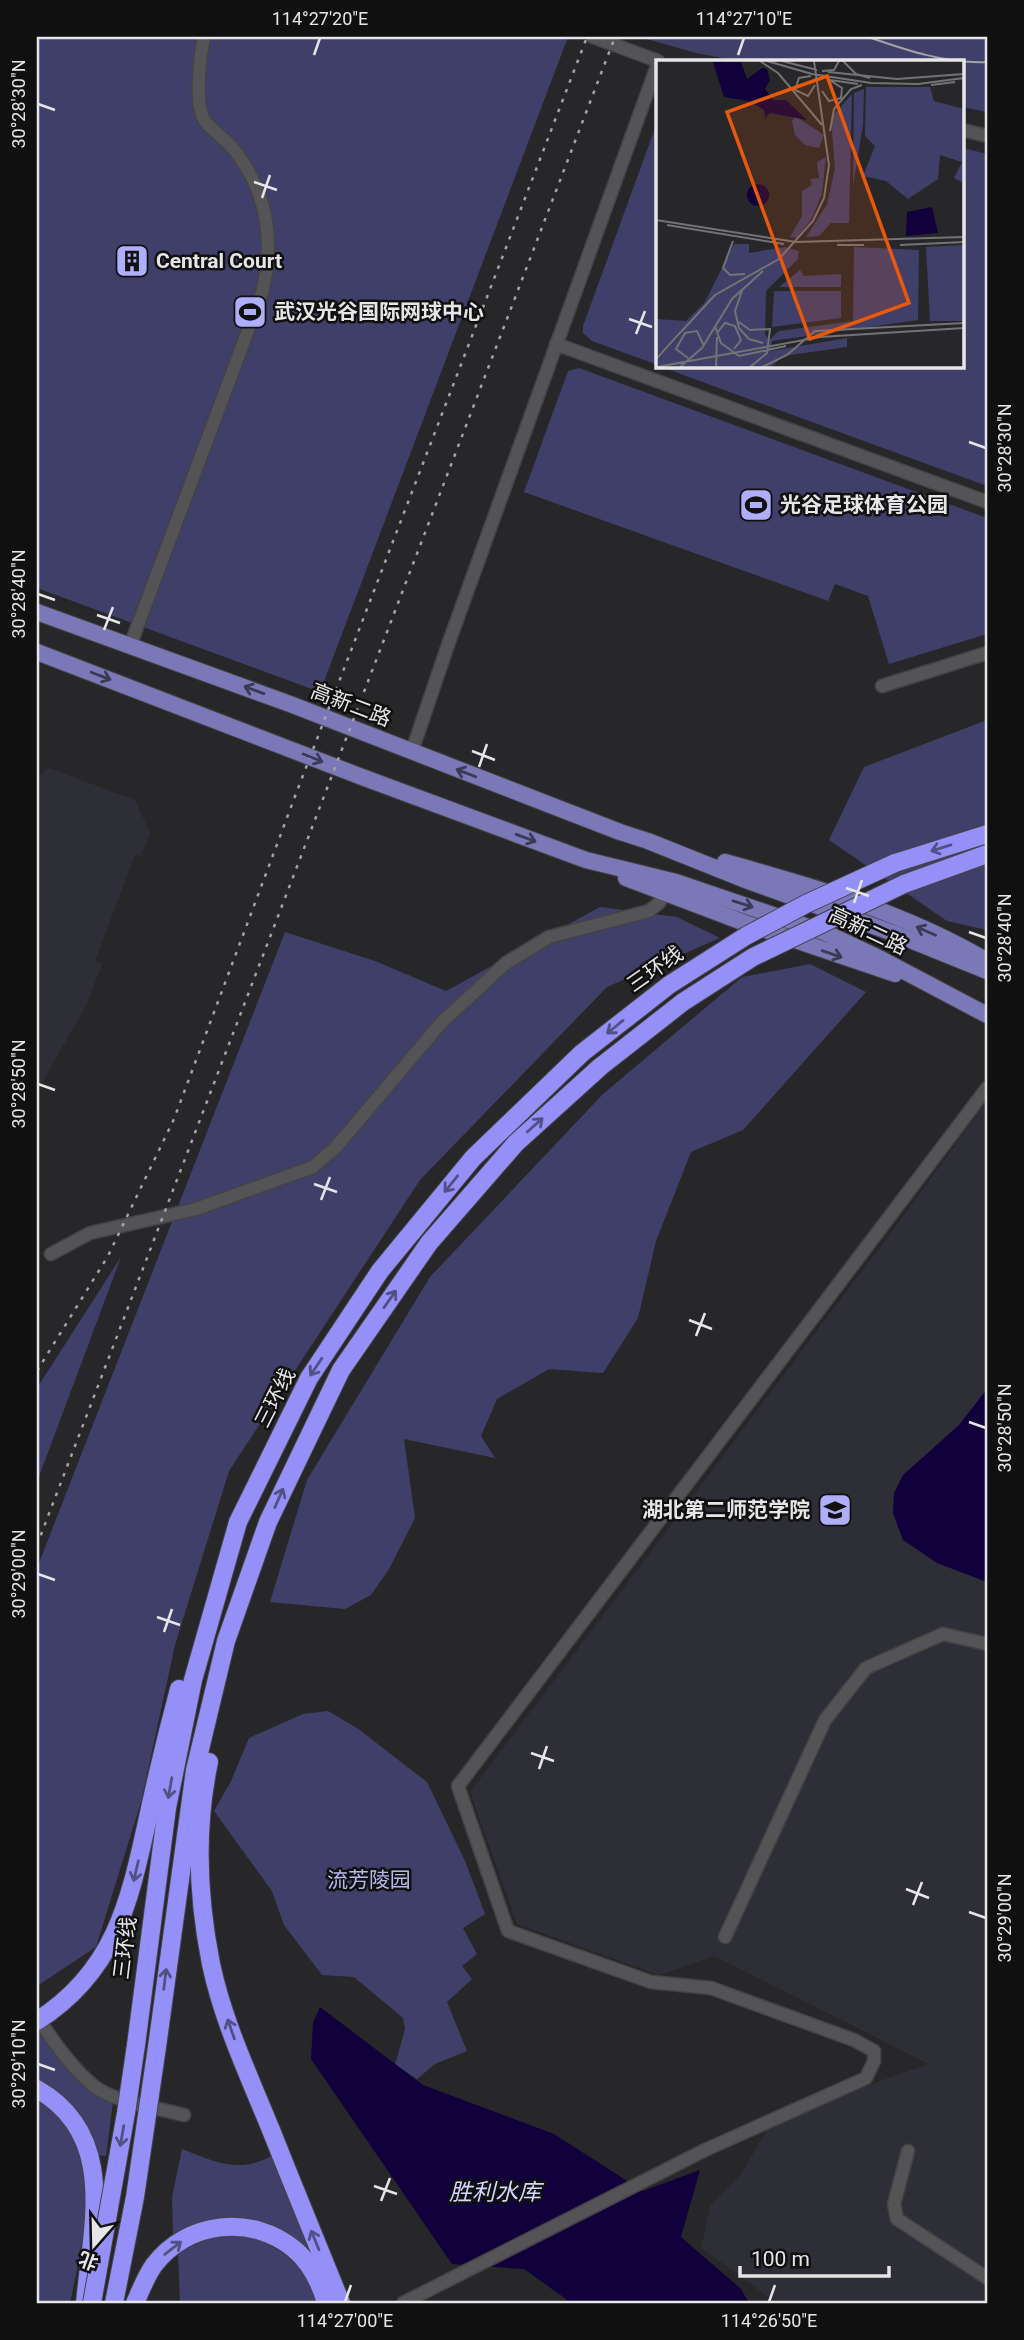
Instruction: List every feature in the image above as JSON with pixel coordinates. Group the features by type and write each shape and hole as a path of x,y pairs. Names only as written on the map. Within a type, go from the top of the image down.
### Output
{"highway":[{"name":"三环线","path":"92,2303 124,2127 157,1875 177,1750 193,1680 238,1522 309,1378 380,1271 472,1158 582,1053 669,985 746,936 806,904 895,863 987,834"},
{"name":"三环线","path":"114,2303 135,2197 183,1843 204,1725 226,1641 268,1522 341,1370 429,1243 516,1143 600,1067 683,1002 753,957 904,884 987,854"},
{"path":"268,1522 206,1772 202,1812 201,1896 211,1965 232,2033 341,2303"},
{"path":"41,2024 82,1983 121,1923 132,1888 165,1741 182,1679 218,1595"},
{"path":"37,2089 75,2120 86,2140 93,2164 92,2227 85,2303"},
{"path":"135,2303 155,2264 172,2247 204,2229 235,2226 276,2236 295,2249 316,2276 326,2303"}],"main road":[{"name":"高新二路","path":"37,612 290,704 607,828 849,898 987,961"},
{"name":"高新二路","path":"37,652 745,923 929,985"},
{"name":"高新二路","path":"648,841 987,971"},
{"name":"高新二路","path":"586,860 676,882 801,924 881,959 987,1015"}],"street":[{"path":"130,646 262,293 268,267 268,233 261,195 254,179 232,147 205,121 199,69 204,37"},
{"path":"593,37 656,61"},
{"path":"412,751 656,68"},
{"path":"964,130 987,136"},
{"path":"556,344 987,502"},
{"path":"883,686 987,653"},
{"path":"51,1254 90,1233 196,1209 313,1167 336,1147 441,1023 506,963 549,937 649,911 659,903 665,892"},
{"path":"403,2303 705,2150 866,2078 874,2061 874,2051 853,2039 711,1987 652,1982 508,1931 458,1786 987,1088"},
{"path":"725,1937 825,1720 866,1668 943,1634 987,1644"},
{"path":"41,2024 61,2052 96,2088 184,2115"},
{"path":"908,2151 894,2204 897,2220 987,2278"}],"shaded area":[{"path":"49,768 135,800 150,833 141,856 135,854 95,961 102,964 87,1004 37,1091 37,777"},
{"name":"湖北第二师范学院","path":"987,1101 987,2303 777,2303 701,2248 710,2206 741,2174 774,2118 929,2064 714,1956 659,1975 517,1924 470,1792"}],"green space":[{"name":"武汉光谷国际网球中心","path":"37,37 568,37 320,692 37,588"},
{"path":"640,37 987,37 987,112 964,107 964,60 733,60"},
{"path":"656,125 656,364 592,341 583,333 583,326"},
{"path":"964,148 987,154 987,486 664,368 964,368"},
{"name":"光谷足球体育公园","path":"579,368 987,518 987,634 889,664 868,596 835,584 828,601 524,492 568,371"},
{"path":"987,720 987,930 947,921 829,840 864,767"},
{"path":"600,907 677,917 720,938 607,987 420,1180 229,1471 175,1645 141,1802 96,1947 37,1986 37,1568 285,932 375,961 446,991"},
{"path":"810,964 866,992 743,1130 691,1152 656,1241 638,1318 603,1373 549,1369 497,1399 481,1436 495,1458 404,1439 415,1518 389,1569 371,1595 345,1609 270,1602 307,1480 430,1277 603,1094 742,977"},
{"path":"121,1257 37,1482 37,1388"},
{"name":"流芳陵园","path":"328,1711 357,1728 427,1782 465,1861 485,1914 463,1928 477,1954 462,1966 472,1979 447,2002 467,2051 435,2064 417,2079 395,2065 405,2029 403,2018 354,1977 322,1975 284,1925 272,1891 214,1811 231,1781 249,1738 303,1714"},
{"path":"39,2030 113,2102 106,2156 96,2155 67,2103 37,2081"},
{"path":"37,2101 60,2117 75,2139 83,2164 85,2221 70,2303 37,2303"},
{"path":"182,2149 218,2162 241,2165 264,2160 276,2153 337,2303 277,2230 173,2238 172,2197"},
{"path":"234,2234 262,2242 286,2256 305,2276 317,2303 180,2303 178,2253 207,2238"}],"water":[{"path":"987,1389 987,1582 937,1563 903,1540 893,1513 894,1493 903,1475 959,1425"},
{"name":"胜利水库","path":"320,2007 423,2085 554,2134 643,2191 700,2170 681,2237 741,2289 749,2303 568,2303 524,2269 452,2264 311,2059 313,2023"}],"tram line":[{"path":"868,37 952,60"},
{"path":"964,61 987,62"}],"railway":[{"path":"37,1371 108,1256 174,1119 587,37"},
{"path":"37,1545 615,37"}],"place":[{"name":"Central Court","path":"132,261"},
{"name":"武汉光谷国际网球中心","path":"250,312"},
{"name":"光谷足球体育公园","path":"756,505"},
{"name":"湖北第二师范学院","path":"835,1510"}]}
